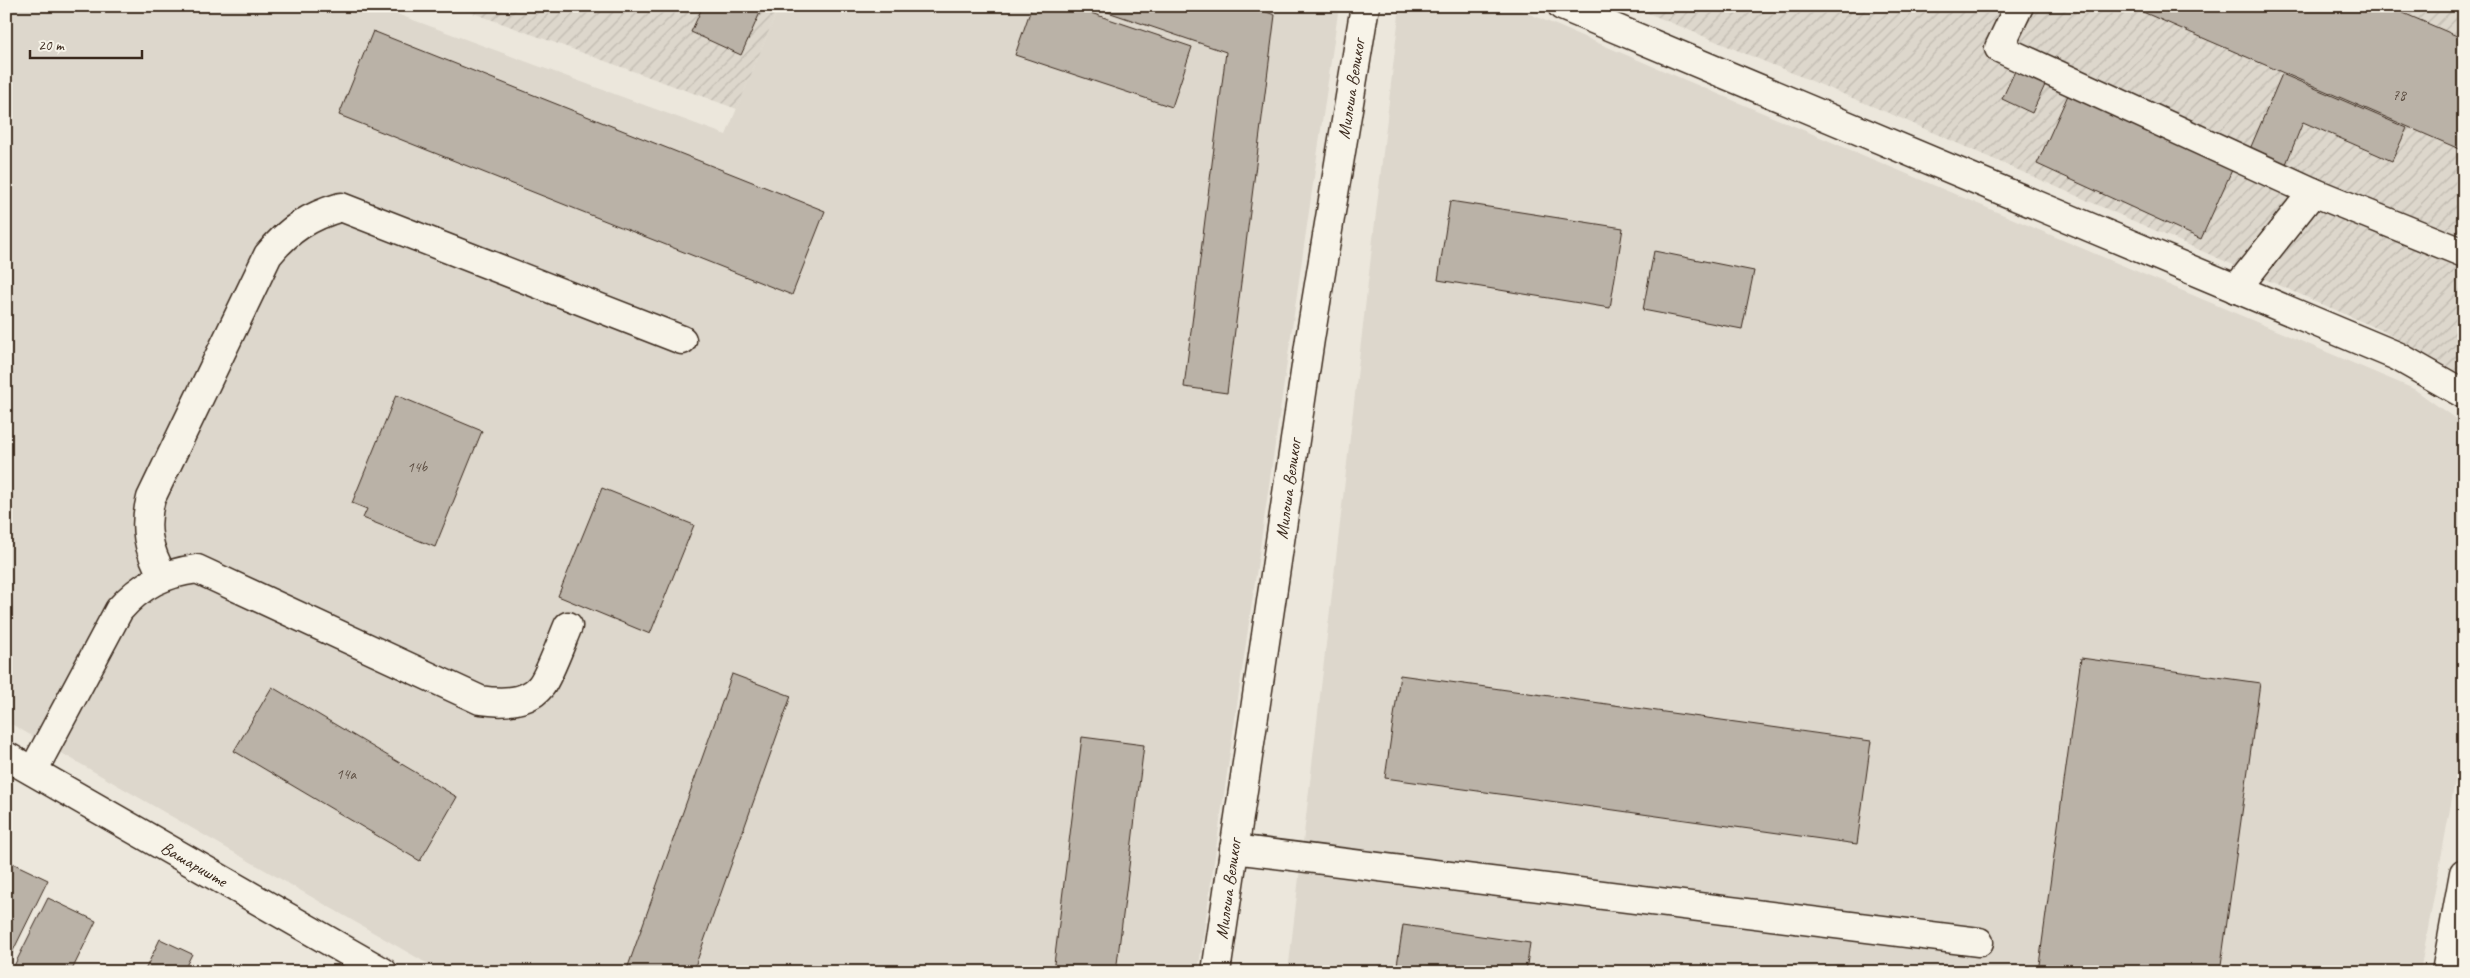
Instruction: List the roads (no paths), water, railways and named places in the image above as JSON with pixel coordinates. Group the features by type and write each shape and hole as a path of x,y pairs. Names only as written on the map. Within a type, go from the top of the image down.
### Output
{"street":[{"name":"Милоша Великог","path":"1216,972 1310,339 1365,6"},
{"path":"1562,6 2397,356 2464,394"},
{"path":"2019,6 1999,48 2313,192 2464,253"},
{"path":"2236,289 2313,192"},
{"path":"163,576 147,540 148,512 151,498 268,255 281,239 297,225 318,214 341,207 682,340"},
{"path":"33,771 119,610 132,595 163,576 197,569 480,700 498,703 530,695 541,686 568,626"},
{"name":"Вашариште","path":"6,756 382,972"},
{"path":"1234,849 1979,942"},
{"path":"2446,972 2464,872"}]}
